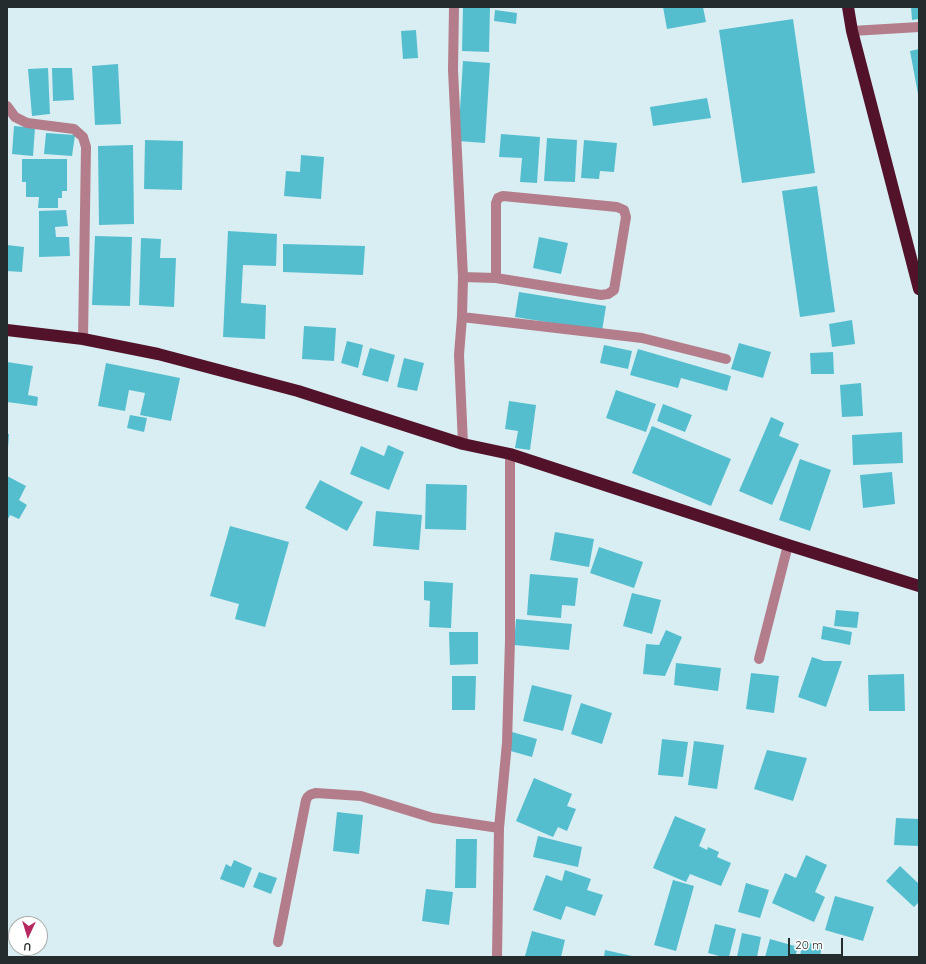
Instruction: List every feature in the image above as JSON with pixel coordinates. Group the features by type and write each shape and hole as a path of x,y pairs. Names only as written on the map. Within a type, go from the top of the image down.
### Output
{"highway":[{"path":"848,7 852,30 919,289"},
{"path":"7,330 83,339 158,354 298,391 463,444 510,454 788,545 919,586"}],"street":[{"path":"454,7 453,70 463,277 459,355 463,444"},
{"path":"852,30 919,27"},
{"path":"7,106 15,116 27,123 74,129 83,137 86,146 83,339"},
{"path":"463,277 496,278 601,295 608,294 614,290 626,217 624,210 617,207 526,198 503,196 498,198 496,203 496,278"},
{"path":"462,317 642,338 726,358"},
{"path":"497,957 499,828 507,743 510,640 510,454"},
{"path":"759,659 788,545"},
{"path":"278,942 306,800 311,794 361,796 433,818 499,828"}],"building":[{"path":"463,7 490,7 489,52 462,51"},
{"path":"663,7 703,7 706,22 667,29"},
{"path":"911,7 919,7 919,19 912,20"},
{"path":"495,10 517,13 516,24 494,21"},
{"path":"793,19 815,173 742,183 719,30"},
{"path":"416,30 418,58 403,59 401,31"},
{"path":"919,49 919,94 918,94 910,51"},
{"path":"463,61 490,63 485,143 458,141"},
{"path":"118,64 121,124 95,125 92,66"},
{"path":"48,68 50,114 32,116 28,69"},
{"path":"52,68 72,68 74,100 53,101"},
{"path":"707,98 711,118 653,126 650,107"},
{"path":"14,126 35,128 33,156 12,154"},
{"path":"46,133 75,135 72,156 44,154"},
{"path":"501,134 540,137 537,183 520,182 522,158 499,157"},
{"path":"547,138 577,140 575,182 544,181"},
{"path":"145,140 183,141 182,190 144,189"},
{"path":"584,140 617,143 614,172 600,171 599,179 581,178"},
{"path":"133,145 134,224 99,225 98,146"},
{"path":"301,155 324,157 321,199 284,196 286,171 300,172"},
{"path":"22,159 67,159 67,191 62,191 62,198 58,198 58,208 38,208 39,197 26,197 26,182 22,182"},
{"path":"817,186 835,312 800,317 782,191"},
{"path":"66,210 68,226 55,227 56,237 69,237 70,256 39,257 39,211"},
{"path":"228,231 277,234 276,266 243,265 241,303 266,305 265,339 223,337"},
{"path":"95,236 132,237 130,306 92,305"},
{"path":"539,237 568,243 561,274 533,268"},
{"path":"141,238 161,239 160,258 176,258 174,307 139,305"},
{"path":"283,244 365,246 363,275 283,272"},
{"path":"7,245 24,247 22,272 7,271"},
{"path":"519,292 606,306 602,331 515,317"},
{"path":"852,320 855,344 832,347 829,324"},
{"path":"304,326 336,328 334,361 302,359"},
{"path":"347,341 363,345 358,368 341,363"},
{"path":"739,343 771,352 763,378 731,369"},
{"path":"604,345 632,351 628,369 600,363"},
{"path":"370,348 395,355 388,382 362,375"},
{"path":"638,349 731,376 727,391 681,378 678,388 630,375"},
{"path":"833,352 834,374 811,374 810,353"},
{"path":"404,358 424,363 417,391 397,387"},
{"path":"7,362 33,366 28,395 38,397 37,406 7,402"},
{"path":"106,363 180,378 171,421 140,415 145,393 129,390 125,411 98,406"},
{"path":"861,383 863,416 842,417 840,385"},
{"path":"616,390 656,404 646,432 606,418"},
{"path":"509,401 536,405 530,450 515,448 518,431 505,429"},
{"path":"663,404 692,415 685,432 657,421"},
{"path":"130,415 147,418 144,432 127,428"},
{"path":"771,417 784,423 779,436 799,444 772,505 739,491"},
{"path":"652,426 731,459 711,506 632,473"},
{"path":"902,432 903,463 853,465 852,435"},
{"path":"7,434 9,434 8,448 7,448"},
{"path":"388,445 404,452 389,490 350,474 361,446 384,456"},
{"path":"800,459 831,470 810,531 779,520"},
{"path":"892,472 895,504 863,508 860,475"},
{"path":"7,476 26,486 19,500 27,505 19,519 10,515 7,521"},
{"path":"320,480 363,502 347,531 305,508"},
{"path":"426,484 467,485 466,530 425,529"},
{"path":"376,511 422,515 419,550 373,546"},
{"path":"230,526 289,542 265,627 235,619 239,604 210,596"},
{"path":"555,532 594,539 589,567 550,560"},
{"path":"599,547 643,562 634,588 590,573"},
{"path":"530,574 578,578 575,606 562,605 561,618 527,615"},
{"path":"424,581 453,583 451,628 429,627 430,601 424,600"},
{"path":"632,593 661,600 652,634 623,626"},
{"path":"836,610 859,612 857,628 834,626"},
{"path":"516,619 572,624 569,650 514,645"},
{"path":"823,626 852,632 850,645 821,639"},
{"path":"666,630 682,637 665,676 643,674 646,644 659,645"},
{"path":"449,632 478,632 478,664 450,665"},
{"path":"812,657 824,661 842,661 826,707 798,697"},
{"path":"676,663 721,668 718,691 674,685"},
{"path":"751,673 779,676 774,713 746,709"},
{"path":"904,674 905,711 869,711 868,675"},
{"path":"452,676 476,676 475,710 452,710"},
{"path":"532,685 572,695 563,731 523,721"},
{"path":"581,703 612,713 602,744 571,734"},
{"path":"512,732 537,739 532,757 507,750"},
{"path":"662,739 688,742 683,777 658,775"},
{"path":"694,741 724,745 717,789 688,785"},
{"path":"767,750 807,758 793,801 754,789"},
{"path":"534,778 572,794 567,806 576,809 567,831 558,827 553,837 516,821"},
{"path":"337,812 363,815 359,854 333,851"},
{"path":"675,816 706,829 699,846 707,850 708,847 719,852 717,857 731,863 721,886 690,874 686,882 653,868"},
{"path":"896,818 919,819 919,846 894,845"},
{"path":"538,836 582,847 578,867 533,857"},
{"path":"456,839 477,839 476,888 455,888"},
{"path":"806,855 827,865 815,892 825,897 814,922 772,903 785,873 796,878"},
{"path":"234,860 252,868 244,888 220,879 226,864 231,867"},
{"path":"900,866 919,884 919,902 914,907 886,881"},
{"path":"565,870 591,879 587,890 603,895 595,916 566,906 561,920 533,910 546,875 562,881"},
{"path":"259,872 277,878 271,894 253,887"},
{"path":"673,880 694,886 676,951 654,945"},
{"path":"746,883 769,890 760,918 738,912"},
{"path":"426,889 453,892 449,925 422,921"},
{"path":"835,896 874,907 863,941 825,930"},
{"path":"715,924 736,929 729,957 708,953"},
{"path":"532,931 565,940 561,957 525,956"},
{"path":"742,933 761,937 757,957 737,957"},
{"path":"770,939 798,947 795,957 765,957"},
{"path":"802,942 822,945 820,957 800,957"},
{"path":"605,950 632,956 632,957 604,957"}]}
